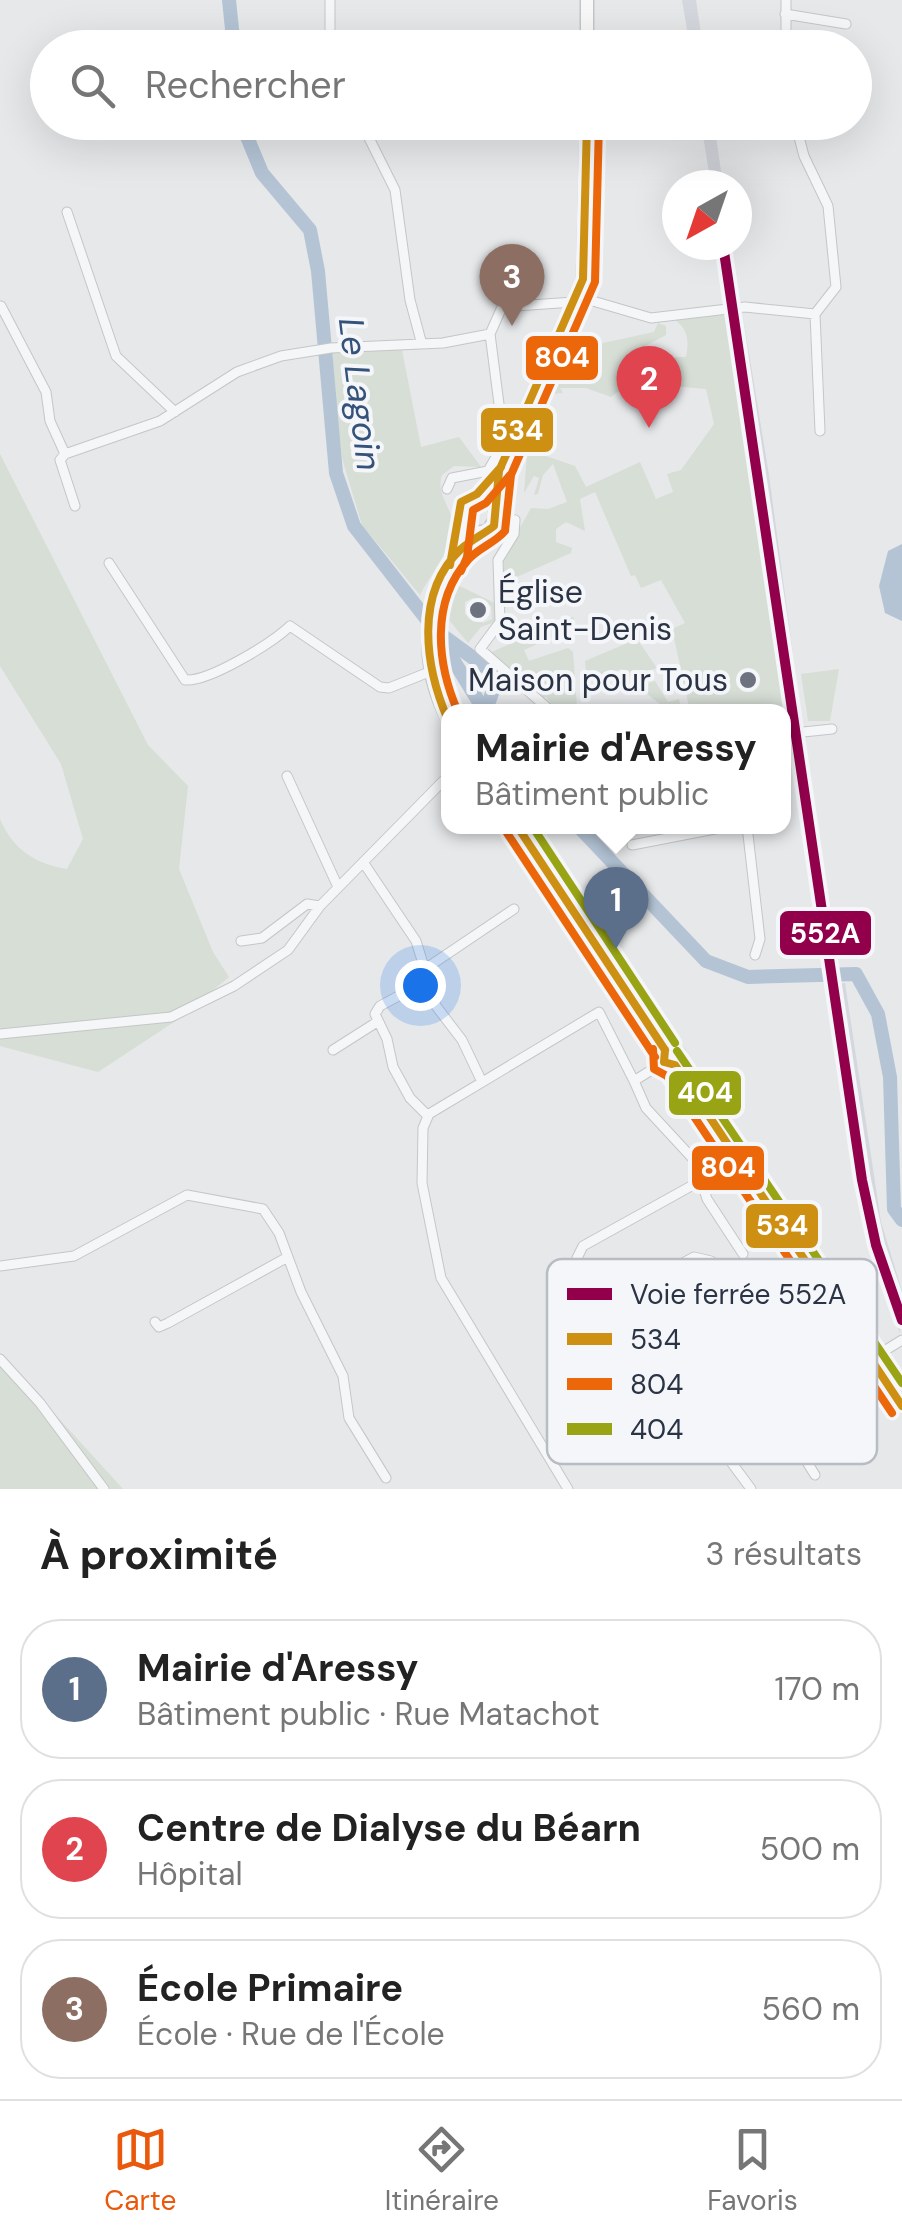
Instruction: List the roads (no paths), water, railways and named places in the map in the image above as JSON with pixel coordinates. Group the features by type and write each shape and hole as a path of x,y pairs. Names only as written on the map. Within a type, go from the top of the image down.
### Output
{"main road":[{"path":"587,0 587,30"},
{"path":"455,555 497,516 492,501 498,471 578,299 585,262 582,226 586,140"},
{"path":"441,704 428,672 431,607 455,555 466,501 498,471"},
{"path":"466,501 492,501"},
{"path":"459,525 482,533"},
{"path":"523,834 674,1055 806,1259"},
{"path":"877,1369 902,1406"}],"street":[{"path":"330,0 330,30"},
{"path":"785,30 786,0"},
{"path":"785,14 846,24"},
{"path":"370,140 395,190 410,300 421,341"},
{"path":"798,140 828,206 836,287 815,314 820,431"},
{"path":"67,212 116,356 175,412"},
{"path":"466,501 448,489 452,478 488,472 504,443 490,334 502,307 578,299 651,318 745,307 815,314"},
{"path":"1,306 46,392 50,421 64,454"},
{"path":"75,506 60,460 64,454 175,412 236,372 313,350 421,341 444,343 490,334"},
{"path":"497,516 514,520 510,540 498,560 500,622 480,649 543,704"},
{"path":"482,533 510,540"},
{"path":"109,562 184,680 198,679 248,654 290,626 380,687 428,672"},
{"path":"791,733 832,729"},
{"path":"287,776 338,887"},
{"path":"0,1034 171,1017 267,968 288,950 320,906 441,783"},
{"path":"632,845 689,834"},
{"path":"748,834 760,939 755,955"},
{"path":"363,862 416,941 436,1006 462,1040 482,1082"},
{"path":"241,941 262,938 307,904 320,906"},
{"path":"428,1116 410,1098 393,1067 388,1039 377,1022 380,1006 514,909"},
{"path":"547,1455 456,1310 437,1268 420,1152 428,1116 599,1012 646,1108 695,1161 707,1199 743,1254"},
{"path":"333,1050 377,1022"},
{"path":"634,1081 674,1055"},
{"path":"578,1259 583,1246 702,1180"},
{"path":"0,1266 74,1256 173,1202 199,1194 263,1209 279,1232 286,1258 343,1376 349,1418 386,1478"},
{"path":"155,1322 159,1326 168,1323 286,1258"},
{"path":"877,1355 902,1340"},
{"path":"0,1359 40,1403 104,1489"},
{"path":"552,1464 568,1489"},
{"path":"732,1464 750,1489"},
{"path":"808,1464 815,1475"}],"water":[{"path":"902,544 902,621 885,613 879,586 888,551"}],"waterway":[{"name":"Le Lagoin","path":"229,0 232,30"},
{"name":"Le Lagoin","path":"248,140 262,173 310,230 318,271 336,473 354,526 435,630 480,704"},
{"path":"439,633 495,674 497,680 488,704"},
{"name":"Le Lagoin","path":"586,834 706,961 748,977 856,974 878,1014 890,1077 894,1209 902,1220"}],"rail line":[{"name":"552A","path":"725,260 862,1180 876,1245 902,1320"}],"place":[{"name":"École Primaire","path":"512,326"},
{"name":"Centre de Dialyse du Béarn","path":"649,428"},
{"name":"Église Saint-Denis","path":"478,610"},
{"name":"Maison pour Tous","path":"748,680"},
{"name":"Mairie d'Aressy","path":"616,949"}]}
